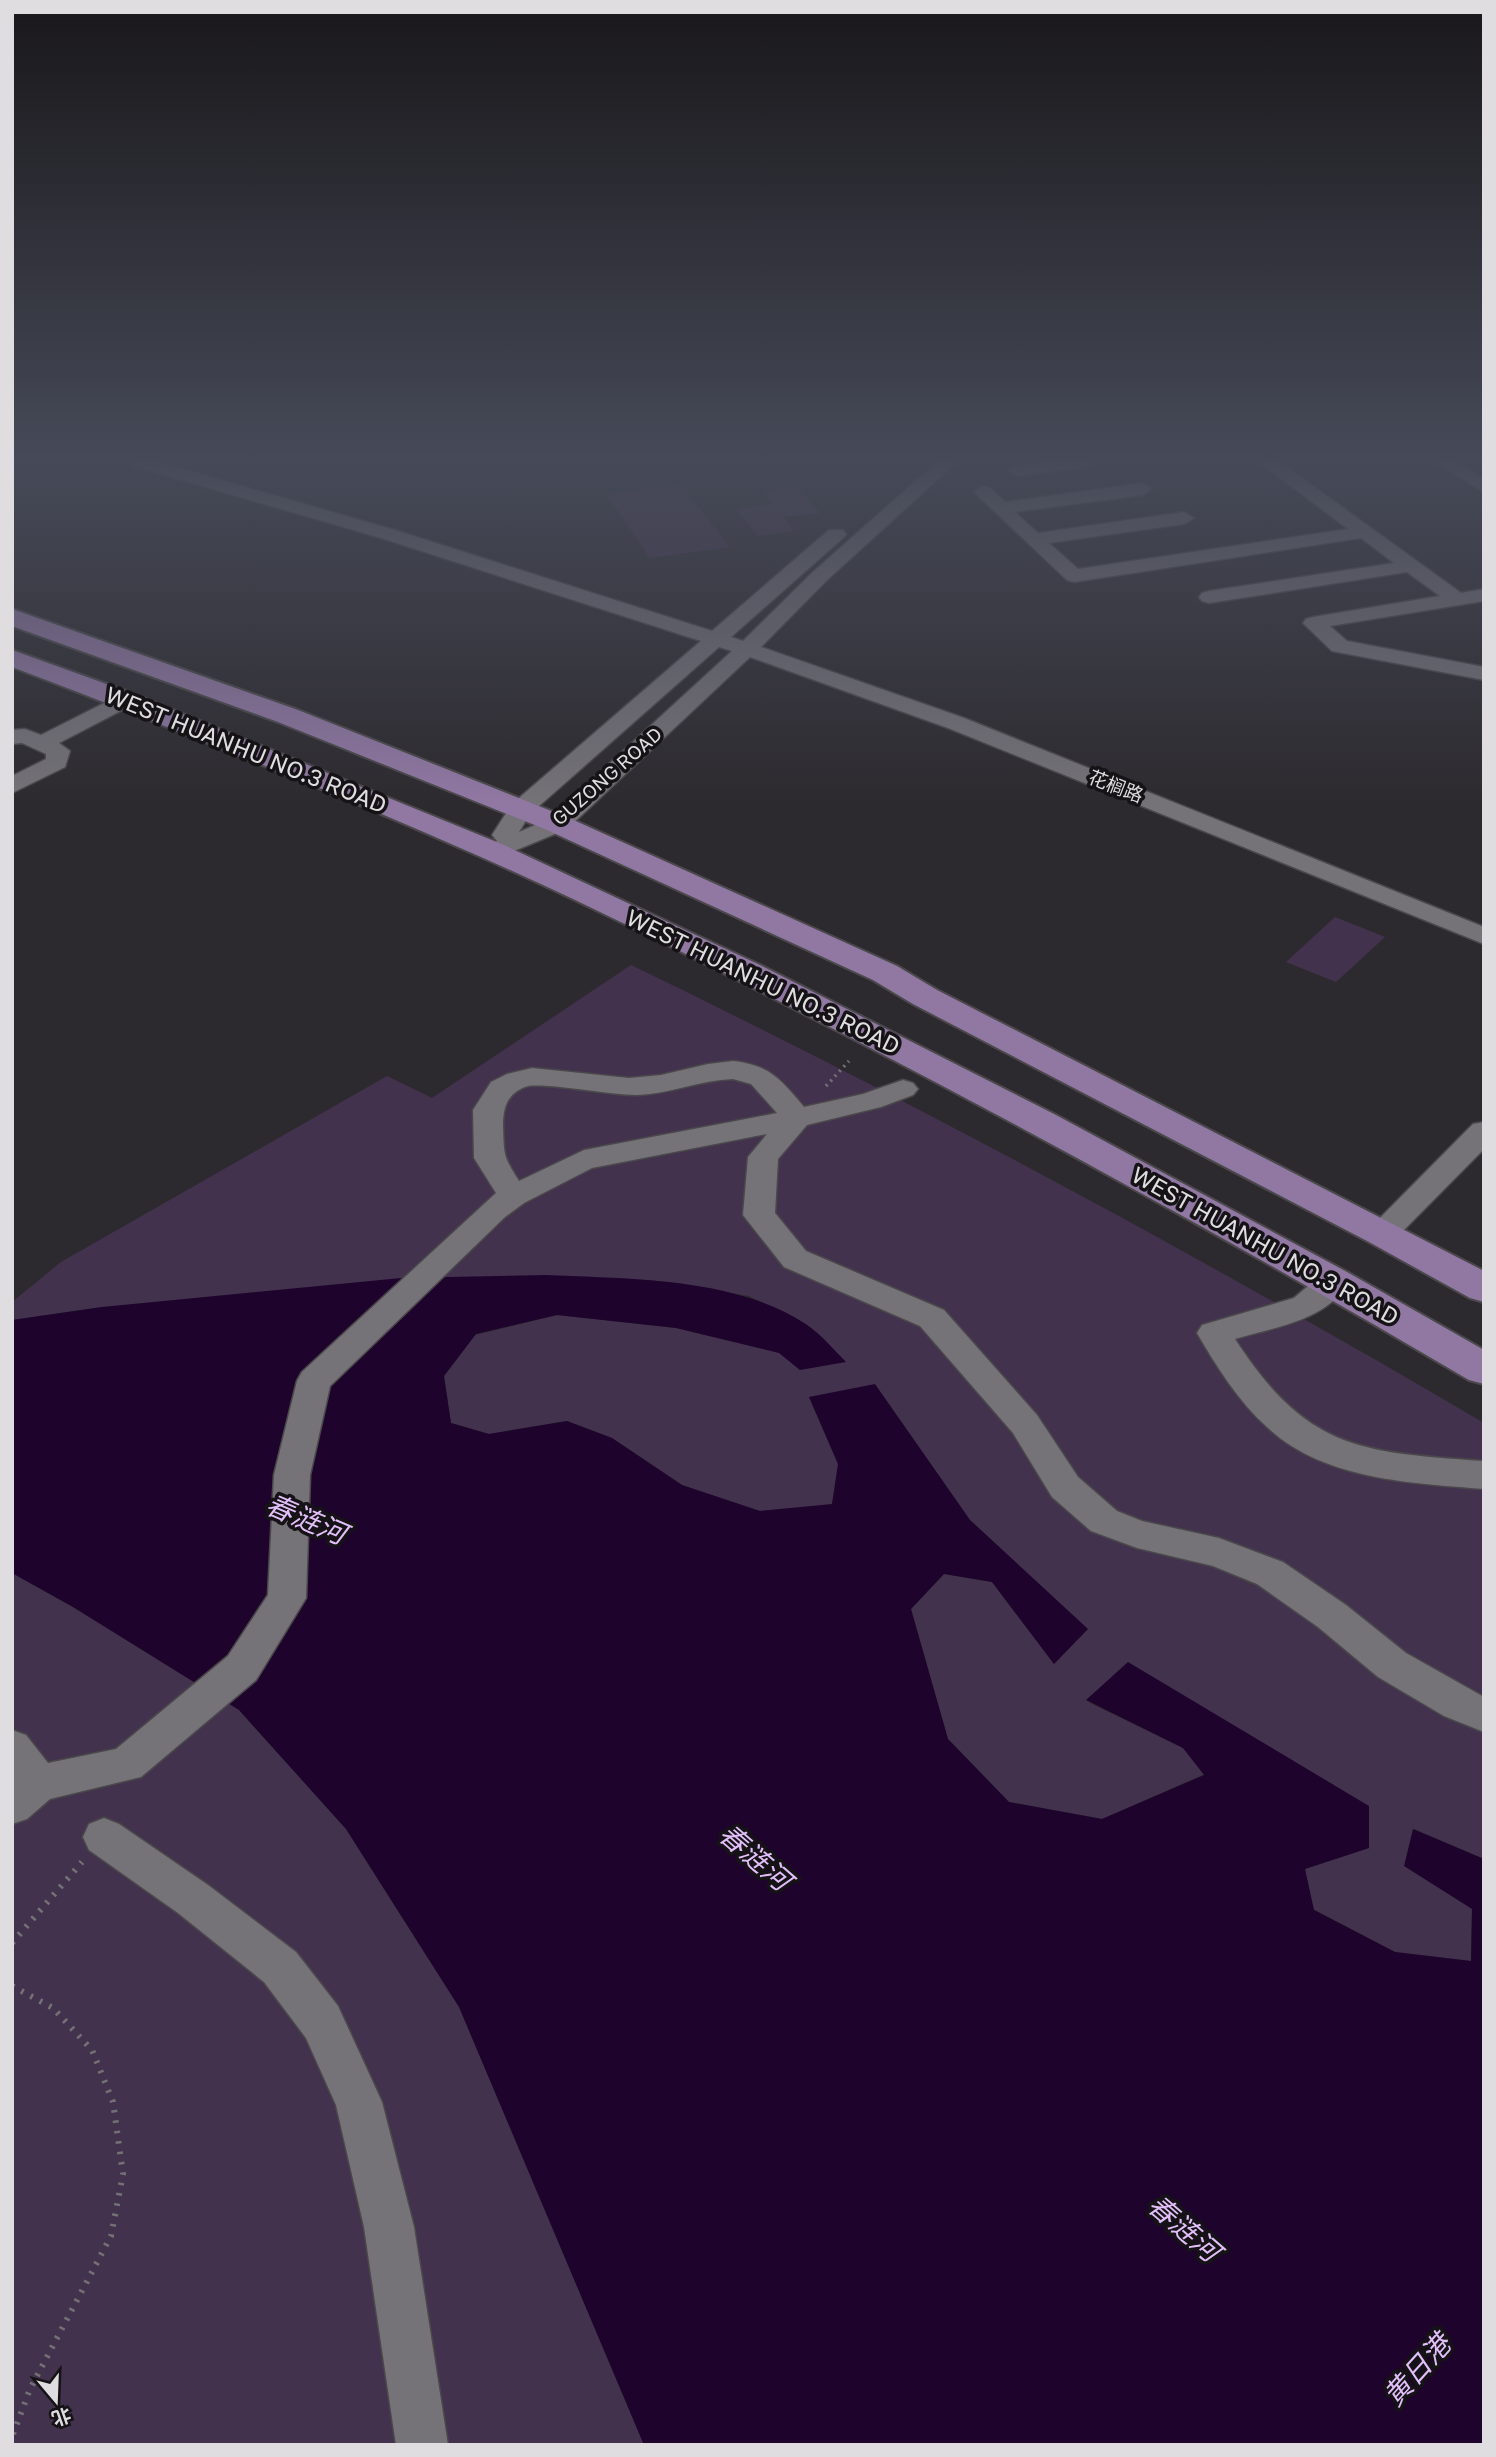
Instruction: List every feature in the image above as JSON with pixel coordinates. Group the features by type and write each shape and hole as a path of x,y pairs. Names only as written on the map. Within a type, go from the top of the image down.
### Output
{"main road":[{"name":"WEST HUANHU NO.3 ROAD","path":"12,617 288,716 558,824 885,973 925,997 1383,1233 1484,1288"},
{"name":"WEST HUANHU NO.3 ROAD","path":"12,658 124,700 493,851 748,972 1004,1103 1334,1282 1484,1369"}],"street":[{"name":"花榈路","path":"522,577 715,638 981,733 1484,936"},
{"name":"GUZONG ROAD","path":"493,851 521,809 786,577"},
{"name":"GUZONG ROAD","path":"493,851 558,824 699,695 744,648 822,577"},
{"path":"1209,597 1341,577"},
{"path":"1425,577 1457,599"},
{"path":"1484,595 1312,623 1340,646 1484,674"},
{"path":"42,743 124,700"},
{"path":"12,737 24,736 58,751 57,762 12,786"},
{"path":"504,1203 489,1158 488,1110 501,1088 517,1080 532,1077 628,1087 657,1085 711,1072 732,1070 757,1076 797,1118"},
{"path":"12,1747 26,1795 127,1764 242,1668 287,1598 292,1475 314,1381 504,1203 584,1160 726,1134 871,1101 903,1089"},
{"path":"797,1118 763,1157 759,1215 795,1259 932,1318 1025,1424 1065,1487 1104,1521 1137,1534 1219,1553 1270,1573 1332,1616 1392,1665 1458,1704 1484,1715"},
{"path":"1383,1233 1484,1131"},
{"path":"1334,1282 1306,1306 1214,1333 1256,1395 1284,1423 1320,1447 1358,1461 1484,1475"},
{"path":"104,1837 193,1899 280,1967 322,2022 359,2102 383,2202 399,2281 422,2445"}],"path":[{"path":"12,1986 53,2008 92,2050 113,2102 123,2174 111,2236 30,2389 12,2437"}],"shaded area":[{"path":"1335,917 1385,937 1336,982 1286,962"},
{"path":"631,965 848,1073 1062,1185 1274,1302 1484,1423 1484,1859 1414,1829 1472,1909 1471,1961 1395,1952 1313,1909 1305,1869 1369,1848 1369,1806 1086,1701 1183,1748 1205,1774 1102,1819 1009,1802 948,1739 911,1609 944,1574 992,1582 1054,1664 1087,1629 970,1520 875,1385 809,1397 838,1464 832,1505 760,1511 682,1485 612,1438 567,1421 489,1434 451,1423 444,1376 475,1335 557,1315 676,1328 780,1353 800,1370 808,1325 749,1296 651,1280 102,1307 12,1320 12,1302 61,1262 387,1076 432,1098"},
{"path":"12,1573 73,1607 239,1710 346,1829 459,2007 644,2445 12,2445"}],"water":[{"path":"546,1275 681,1283 748,1297 779,1309 807,1325 846,1362 800,1370 779,1353 676,1328 557,1315 476,1334 444,1376 451,1423 489,1434 567,1421 612,1438 682,1485 760,1511 832,1504 838,1464 809,1397 875,1384 970,1520 1088,1629 1054,1664 992,1582 944,1574 911,1609 948,1739 1009,1802 1102,1819 1204,1775 1183,1748 1086,1700 1128,1662 1369,1806 1369,1848 1305,1869 1314,1910 1395,1952 1471,1961 1472,1909 1404,1866 1413,1829 1484,1859 1484,2445 644,2445 459,2007 346,1829 239,1710 73,1607 12,1573 12,1320 102,1307 401,1278"}],"water label":[{"name":"春涟河","path":"306,1519"},
{"name":"春涟河","path":"755,1857"},
{"name":"春涟河","path":"1184,2228"},
{"name":"黄日港","path":"1417,2370"}]}
